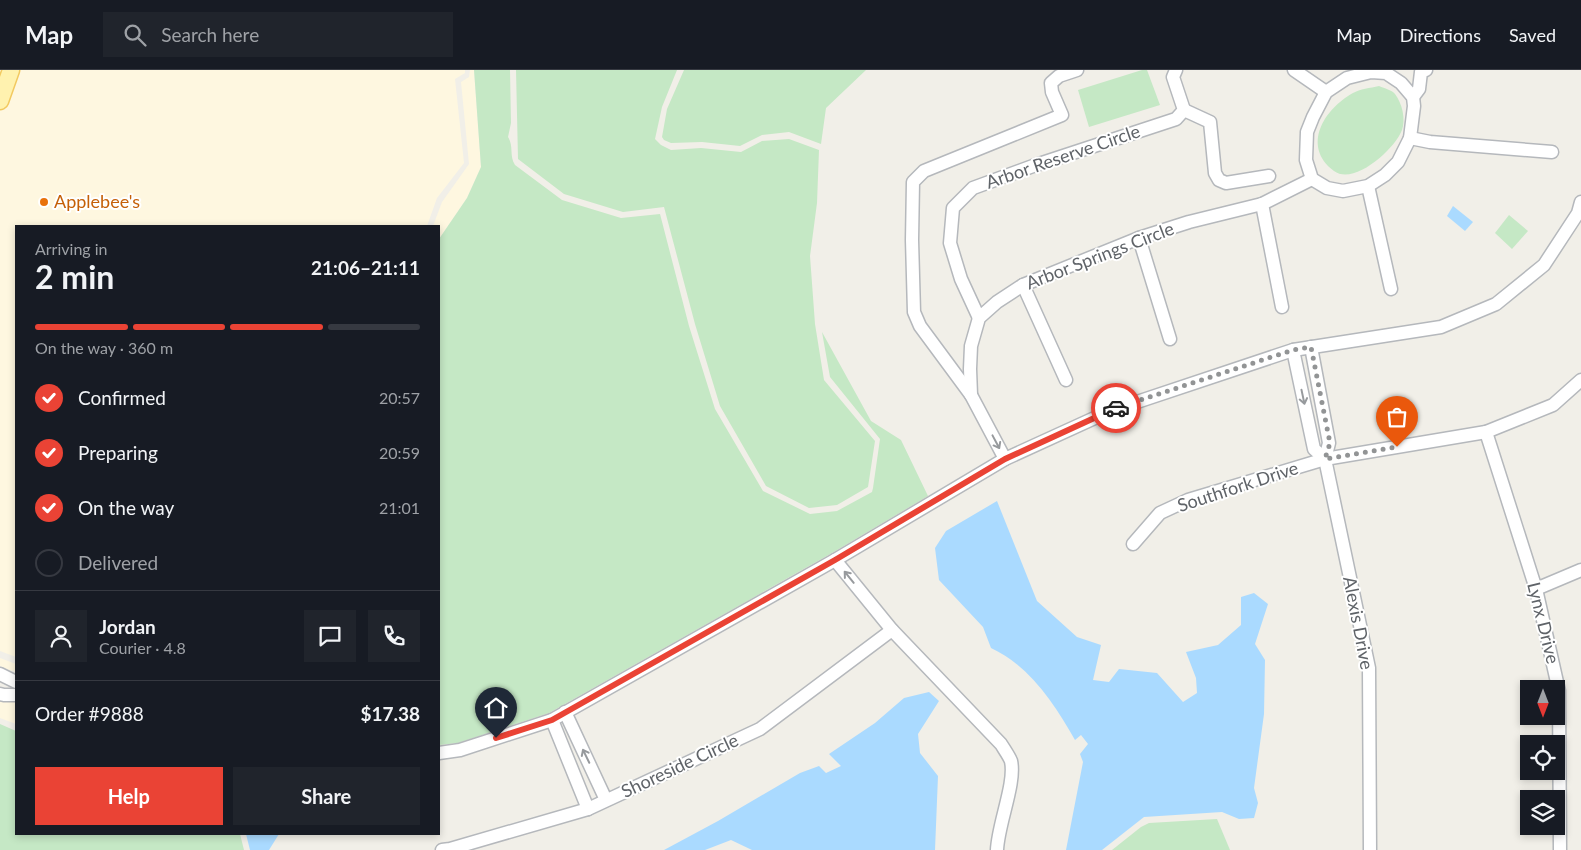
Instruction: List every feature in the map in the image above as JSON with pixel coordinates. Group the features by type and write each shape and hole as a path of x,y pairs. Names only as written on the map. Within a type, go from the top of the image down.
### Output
{"main road":[{"path":"0,101 11,70"}],"street":[{"path":"1005,459 972,397 920,326 914,312 913,182 924,171 1062,115 1052,92 1051,83 1059,76 1077,70"},
{"path":"1176,70 1172,77 1180,114 1210,122 1215,173 1219,180 1226,183 1269,176"},
{"path":"1294,70 1326,92"},
{"path":"1413,96 1419,89 1421,72 1426,70"},
{"path":"1371,72 1386,72 1401,83 1413,96 1414,106 1410,138 1398,162 1385,175 1368,186 1342,191 1327,188 1312,179 1306,160 1307,132 1313,117 1326,92 1347,78 1371,72"},
{"name":"Arbor Reserve Circle","path":"979,318 961,279 950,243 953,208 973,188 1180,114"},
{"path":"1410,138 1430,142 1552,152"},
{"name":"Arbor Springs Circle","path":"979,318 997,302 1023,285 1139,238 1189,222 1262,204 1312,179"},
{"path":"1368,186 1391,289"},
{"path":"440,753 460,750 552,720 835,560 1005,459 1110,411 1293,350 1441,327 1496,304 1544,265 1578,213 1581,202"},
{"path":"1262,204 1282,307"},
{"path":"1139,238 1170,339"},
{"path":"1023,285 1066,380"},
{"path":"972,397 971,346 979,318"},
{"name":"Alexis Drive","path":"1311,347 1330,443 1325,459 1369,668 1370,850"},
{"name":"Alexis Drive","path":"1293,350 1314,449 1325,459"},
{"name":"Southfork Drive","path":"1133,544 1160,513 1188,500 1325,459 1486,432 1553,405 1581,380"},
{"name":"Lynx Drive","path":"1486,432 1536,589 1559,691 1560,850"},
{"path":"835,560 892,630 1001,744 1010,761 1011,777 998,836 997,850"},
{"path":"1536,589 1581,570"},
{"name":"Shoreside Circle","path":"442,850 588,809 760,730 892,630"},
{"path":"0,674 15,682"},
{"path":"0,694 15,695"},
{"path":"565,712 606,800"},
{"path":"552,720 588,809"}],"shaded area":[{"path":"0,70 465,70 465,73 455,79 464,163 437,198 427,225 15,225 15,657 0,651"},
{"path":"470,70 474,70 481,167 467,198 440,238 440,225 433,225 442,202 469,164 461,82 469,77"},
{"path":"0,658 15,664 15,672 13,670 0,666"},
{"path":"0,702 15,702 15,724 0,718"}],"green space":[{"path":"474,70 510,70 511,123 508,137 515,165 562,200 621,218 660,214 689,326 715,409 763,491 810,514 837,511 872,492 880,439 830,377 822,332 871,421 901,440 928,496 832,553 549,713 458,743 440,745 440,238 467,198 481,167"},
{"path":"516,70 677,70 662,107 655,139 661,145 671,150 701,148 741,152 762,141 789,139 819,150 817,203 810,256 815,324 824,380 875,441 868,487 837,505 809,508 766,486 720,406 695,324 664,207 623,212 564,194 518,159"},
{"path":"684,70 866,70 826,108 821,144 789,132 762,135 740,146 702,142 671,143 664,140 662,137 667,109"},
{"path":"1147,70 1160,105 1089,127 1078,90"},
{"path":"1379,86 1394,93 1401,106 1403,126 1398,138 1383,155 1362,170 1352,174 1342,174 1334,171 1324,161 1319,151 1320,129 1333,108 1343,100 1353,93"},
{"path":"1509,215 1528,231 1512,249 1495,233"},
{"path":"0,724 15,731 15,835 240,835 244,850 0,850"},
{"path":"1217,819 1230,850 1112,850 1149,823"}],"water":[{"path":"1453,206 1473,222 1465,231 1447,216"},
{"path":"997,501 1037,601 1077,637 1101,645 1093,680 1109,682 1119,669 1157,673 1183,702 1197,693 1196,678 1186,652 1218,645 1241,625 1241,597 1254,593 1268,604 1255,644 1265,660 1264,714 1254,788 1258,803 1254,818 1239,819 1222,812 1144,817 1102,850 1066,850 1083,762 1080,754 1088,744 1081,735 1075,740 1050,700 1018,665 991,648 983,627 939,580 935,548 946,531"},
{"path":"929,692 939,701 918,734 920,753 938,776 935,850 752,850 731,840 705,850 664,850 800,773 819,766 826,773 841,766 829,754 875,723 904,698"},
{"path":"246,835 278,835 269,850 250,850"}],"way so far":[{"path":"1116,408 1293,350 1311,347 1330,443 1325,459 1397,447"}],"place":[{"name":"Applebee's","path":"44,202"}],"route":[{"path":"496,738 552,720 835,560 1005,459 1116,408"}]}
